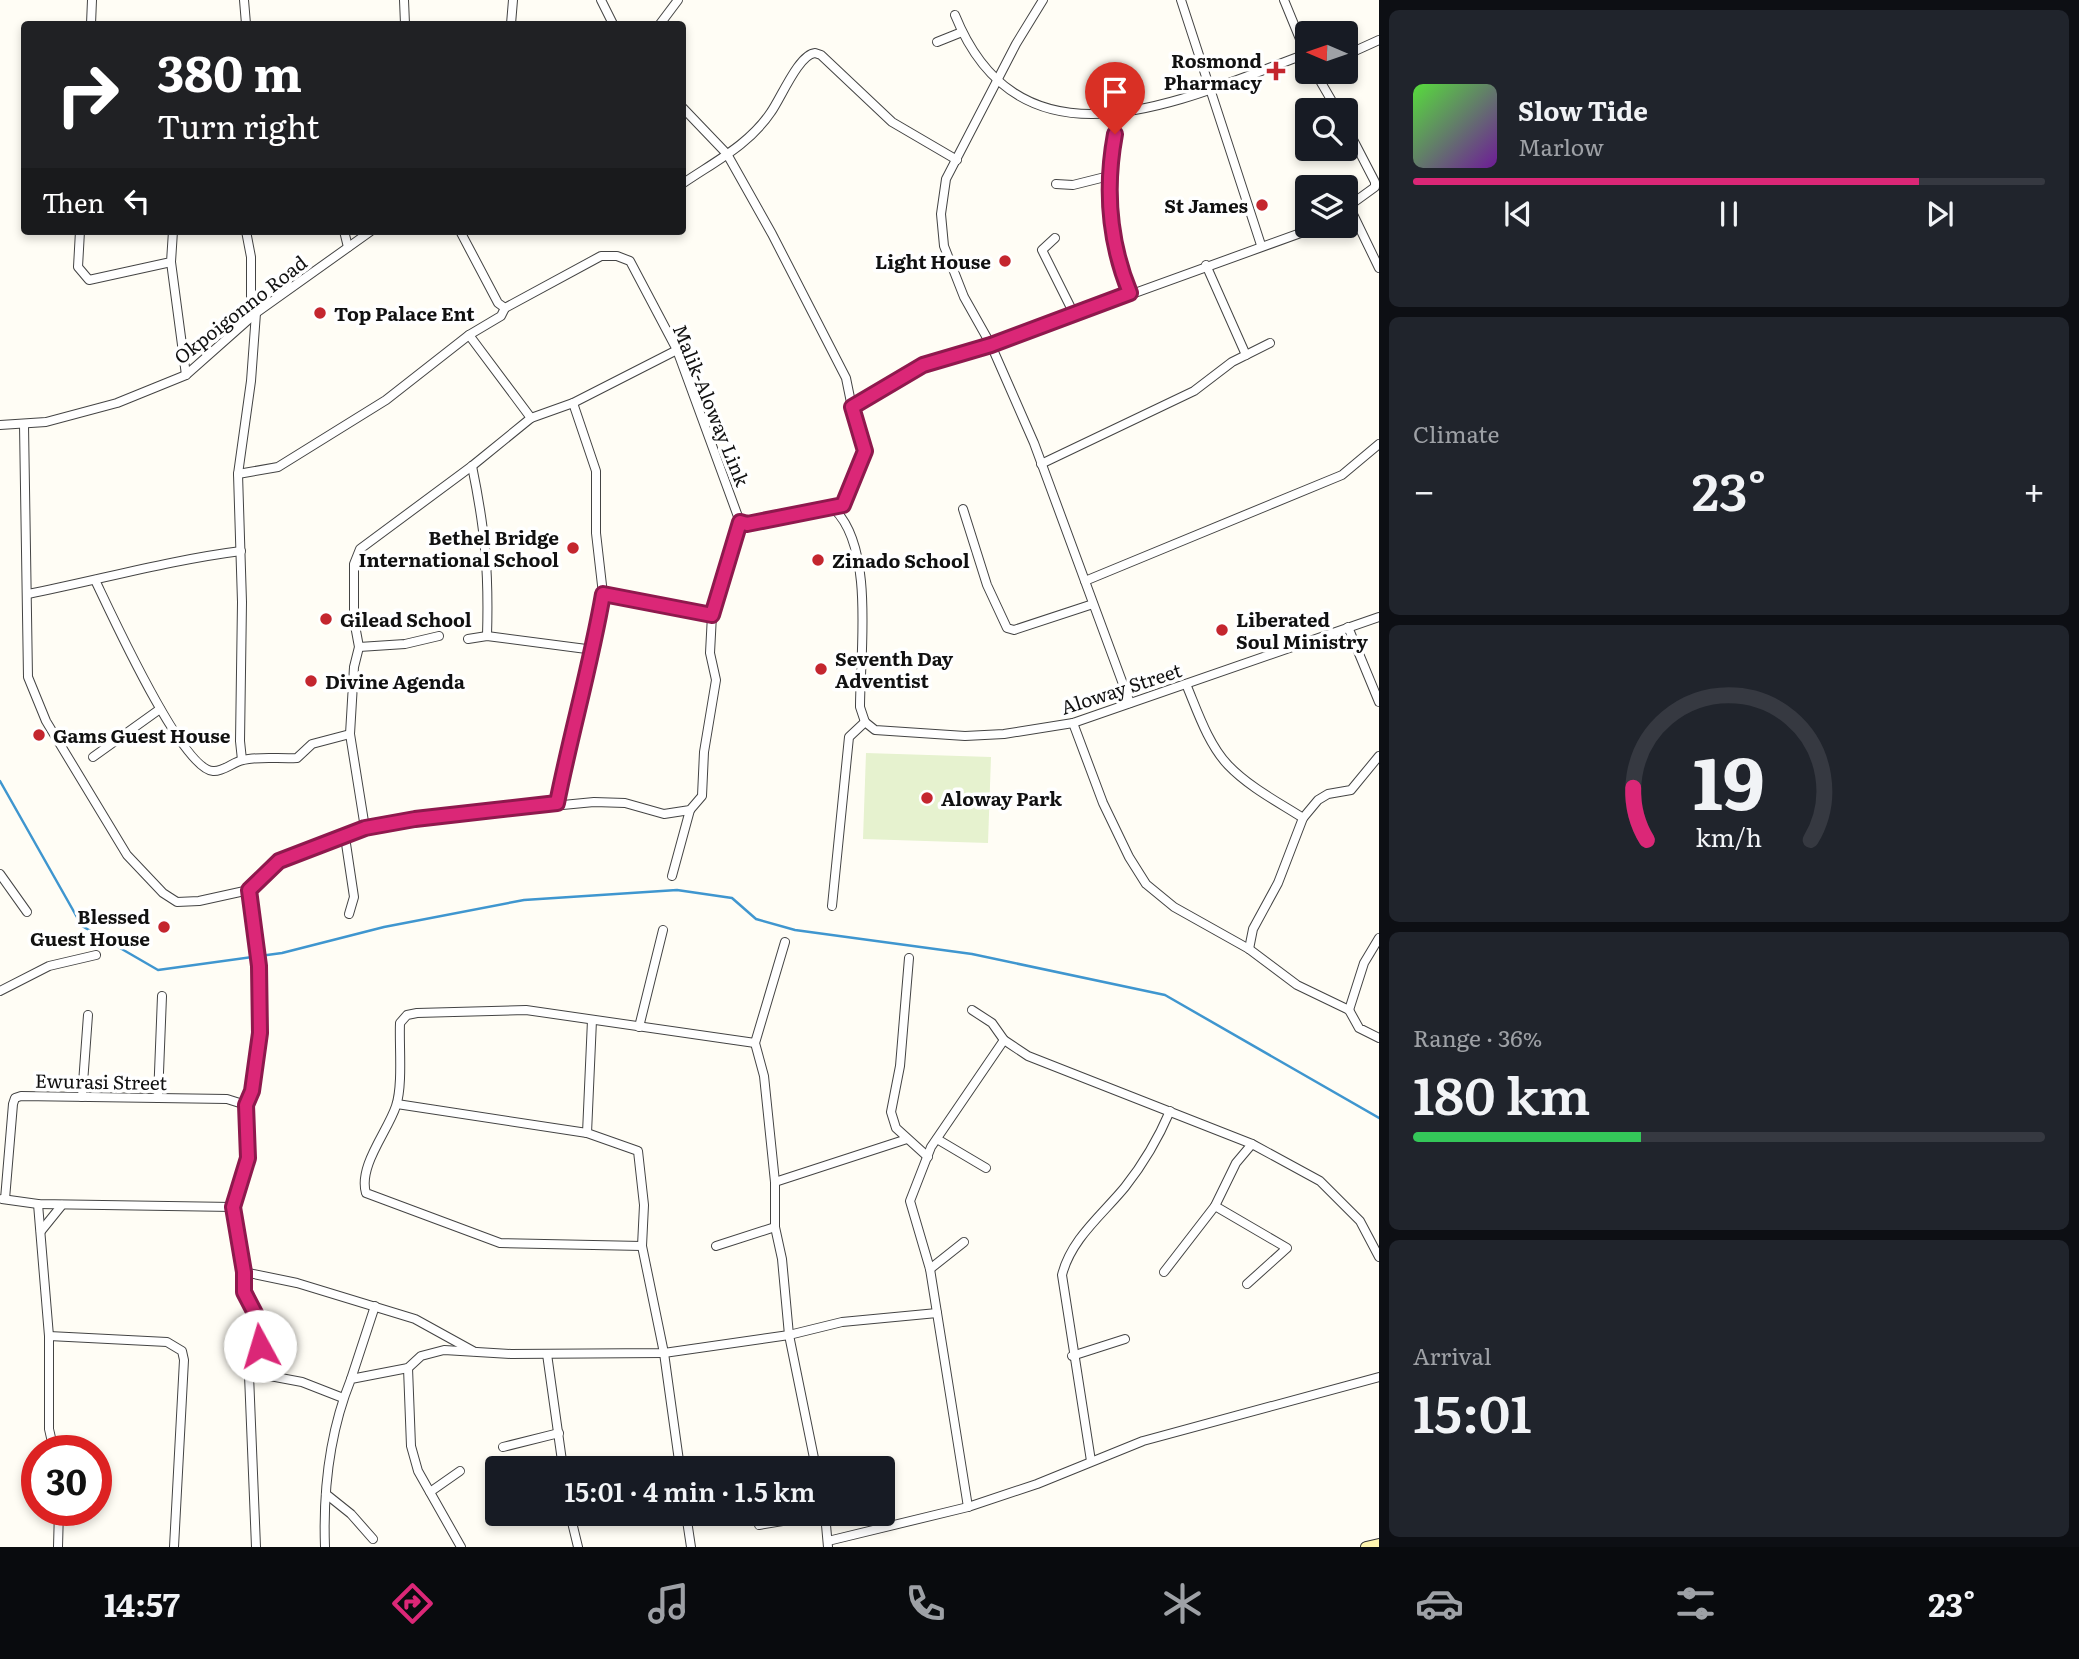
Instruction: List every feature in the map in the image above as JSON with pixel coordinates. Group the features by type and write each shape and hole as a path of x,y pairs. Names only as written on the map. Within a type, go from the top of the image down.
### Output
{"main road":[{"path":"1366,1547 1379,1544"}],"street":[{"path":"91,21 92,0"},
{"path":"244,0 246,21"},
{"path":"404,0 405,21"},
{"path":"511,21 513,0"},
{"path":"601,0 612,21"},
{"path":"662,21 678,0"},
{"path":"1042,0 946,179 941,214 944,246 964,297 991,345 1041,464 1130,703"},
{"path":"1181,0 1261,245"},
{"path":"1284,0 1295,26"},
{"path":"955,15 970,49 998,81 1055,113 1114,115 1139,111 1295,59"},
{"path":"937,43 962,33"},
{"path":"1358,50 1379,40"},
{"path":"686,181 750,139 771,113 804,58 816,53 892,122 957,160"},
{"path":"672,876 690,810 702,796 704,752 716,680 710,653 712,615 740,522 747,524 834,509 843,505 865,451 845,378 772,234 727,154 686,111"},
{"path":"1114,115 1109,176 1116,259 1130,293"},
{"path":"1358,149 1375,187 1358,199"},
{"path":"1056,184 1073,185 1109,176"},
{"path":"1358,228 1379,268"},
{"path":"852,407 923,365 991,345 1295,234"},
{"path":"80,235 78,267 89,280 171,262"},
{"path":"173,235 171,262 186,375"},
{"path":"243,760 240,741 239,474 251,381 256,313 251,296 251,257 247,235"},
{"path":"345,235 348,247"},
{"name":"Okpoigonno Road","path":"0,425 24,425 117,403 186,375 256,313 365,235"},
{"path":"462,235 498,303 505,308"},
{"path":"1055,237 1042,250 1074,314"},
{"name":"Malik-Aloway Link","path":"239,474 278,467 386,400 469,335 501,316 505,308 601,256 617,256 630,261 677,350 740,522"},
{"path":"1206,265 1246,355"},
{"path":"469,335 531,418"},
{"path":"1041,464 1194,391 1246,355 1270,343"},
{"path":"365,828 350,734 354,667 359,647 354,564 360,550 531,418 573,403 677,350"},
{"path":"557,803 578,702 594,650 603,594 596,533 596,471 573,403"},
{"path":"24,425 28,677 46,721 127,855 163,893 177,902 199,901 249,890 279,861 365,828 415,819 557,803 625,803 664,814 690,810"},
{"path":"1085,581 1342,475 1379,444"},
{"path":"472,466 489,564 487,636"},
{"path":"832,906 849,737 865,722 860,707 860,575 849,532 843,517 834,509"},
{"path":"962,509 988,585 1007,628 1014,630 1093,604"},
{"path":"28,594 187,558 241,551"},
{"path":"95,580 160,709 204,769 215,772 243,760 297,758 312,744 350,734"},
{"path":"603,594 712,615"},
{"name":"Aloway Street","path":"865,722 875,730 965,736 1004,734 1073,723 1379,617"},
{"path":"1348,627 1379,702"},
{"path":"359,647 405,645 439,636"},
{"path":"468,639 487,636 594,650"},
{"path":"1186,684 1207,733 1227,764 1250,784 1303,818"},
{"path":"93,757 160,709"},
{"path":"1073,723 1103,803 1129,857 1146,884 1174,907 1249,949 1297,985 1349,1010 1359,1028 1379,1038"},
{"path":"1249,949 1253,929 1278,883 1303,818 1318,800 1328,794 1351,790 1379,756"},
{"path":"345,837 355,897 349,914"},
{"path":"0,874 27,912"},
{"path":"249,890 258,946 260,1040 252,1091 246,1105 248,1158 233,1207 244,1272 244,1292 258,1319 249,1382 256,1547"},
{"path":"639,1027 663,930"},
{"path":"1349,1010 1363,963 1379,938"},
{"path":"785,942 755,1043 764,1076 775,1182 775,1227 785,1278 789,1335 814,1456"},
{"path":"0,991 49,966 96,955"},
{"path":"909,958 900,1066 891,1112 896,1128 928,1157"},
{"path":"158,1098 163,996"},
{"path":"642,1247 500,1242 366,1193 365,1181 397,1104 400,1023 407,1015 526,1010 755,1043"},
{"path":"972,1010 992,1023 1004,1040 1028,1056 1252,1144 1320,1181 1360,1222 1379,1257"},
{"path":"82,1097 88,1015"},
{"path":"587,1133 592,1020"},
{"path":"968,1507 930,1269 910,1201 937,1139 1004,1040"},
{"name":"Ewurasi Street","path":"2,1199 15,1098 227,1099 246,1105"},
{"path":"397,1104 587,1133 634,1147 641,1156 642,1247 664,1353 678,1456"},
{"path":"1091,1461 1072,1356 1062,1275 1066,1260 1156,1143 1170,1111"},
{"path":"775,1182 907,1139"},
{"path":"937,1139 986,1168"},
{"path":"1164,1272 1215,1206 1236,1163 1252,1144"},
{"path":"2,1199 62,1205 233,1207"},
{"path":"38,1204 50,1336 50,1435"},
{"path":"41,1231 62,1205"},
{"path":"1215,1206 1287,1248 1247,1284"},
{"path":"716,1246 775,1227"},
{"path":"930,1269 964,1242"},
{"path":"244,1272 415,1319 476,1352"},
{"path":"325,1547 326,1494 344,1398 375,1306"},
{"path":"351,1379 408,1367 431,1352 664,1353 789,1335 842,1322 937,1313"},
{"path":"50,1336 167,1342 182,1351 184,1360 174,1547"},
{"path":"1072,1356 1125,1339"},
{"path":"254,1341 260,1346 263,1368 270,1376 302,1382 344,1398"},
{"path":"547,1354 562,1456"},
{"path":"408,1367 411,1446 418,1471 461,1547"},
{"path":"826,1526 828,1544 968,1507 1037,1484 1143,1441 1379,1377"},
{"path":"503,1447 559,1433"},
{"path":"430,1492 460,1471"},
{"path":"326,1494 351,1514 373,1539"},
{"path":"58,1547 59,1526"},
{"path":"573,1526 578,1547"},
{"path":"688,1526 691,1547"}],"green space":[{"name":"Aloway Park","path":"866,753 991,757 988,843 863,839"}],"waterway":[{"path":"0,781 82,926 158,970 282,953 384,927 524,900 677,890 732,898 756,919 795,930 972,954 1165,995 1379,1118"}],"place":[{"name":"Rosmond Pharmacy","path":"1276,71"},
{"name":"St James","path":"1262,205"},
{"name":"Light House","path":"1005,261"},
{"name":"Top Palace Ent","path":"320,313"},
{"name":"Bethel Bridge International School","path":"573,548"},
{"name":"Zinado School","path":"818,560"},
{"name":"Gilead School","path":"326,619"},
{"name":"Liberated Soul Ministry","path":"1222,630"},
{"name":"Seventh Day Adventist","path":"821,669"},
{"name":"Divine Agenda","path":"311,681"},
{"name":"Gams Guest House","path":"39,735"},
{"name":"Aloway Park","path":"927,798"},
{"name":"Blessed Guest House","path":"164,927"}],"route":[{"path":"260,1346 254,1341 259,1327 258,1319 242,1283 242,1254 233,1207 248,1158 246,1105 252,1091 260,1033 258,946 249,890 279,861 365,828 415,819 557,803 578,702 594,650 603,594 712,615 740,522 747,524 834,509 843,505 865,451 852,407 890,387 923,365 991,345 1130,293 1116,259 1110,208 1109,164 1115,134"}]}
